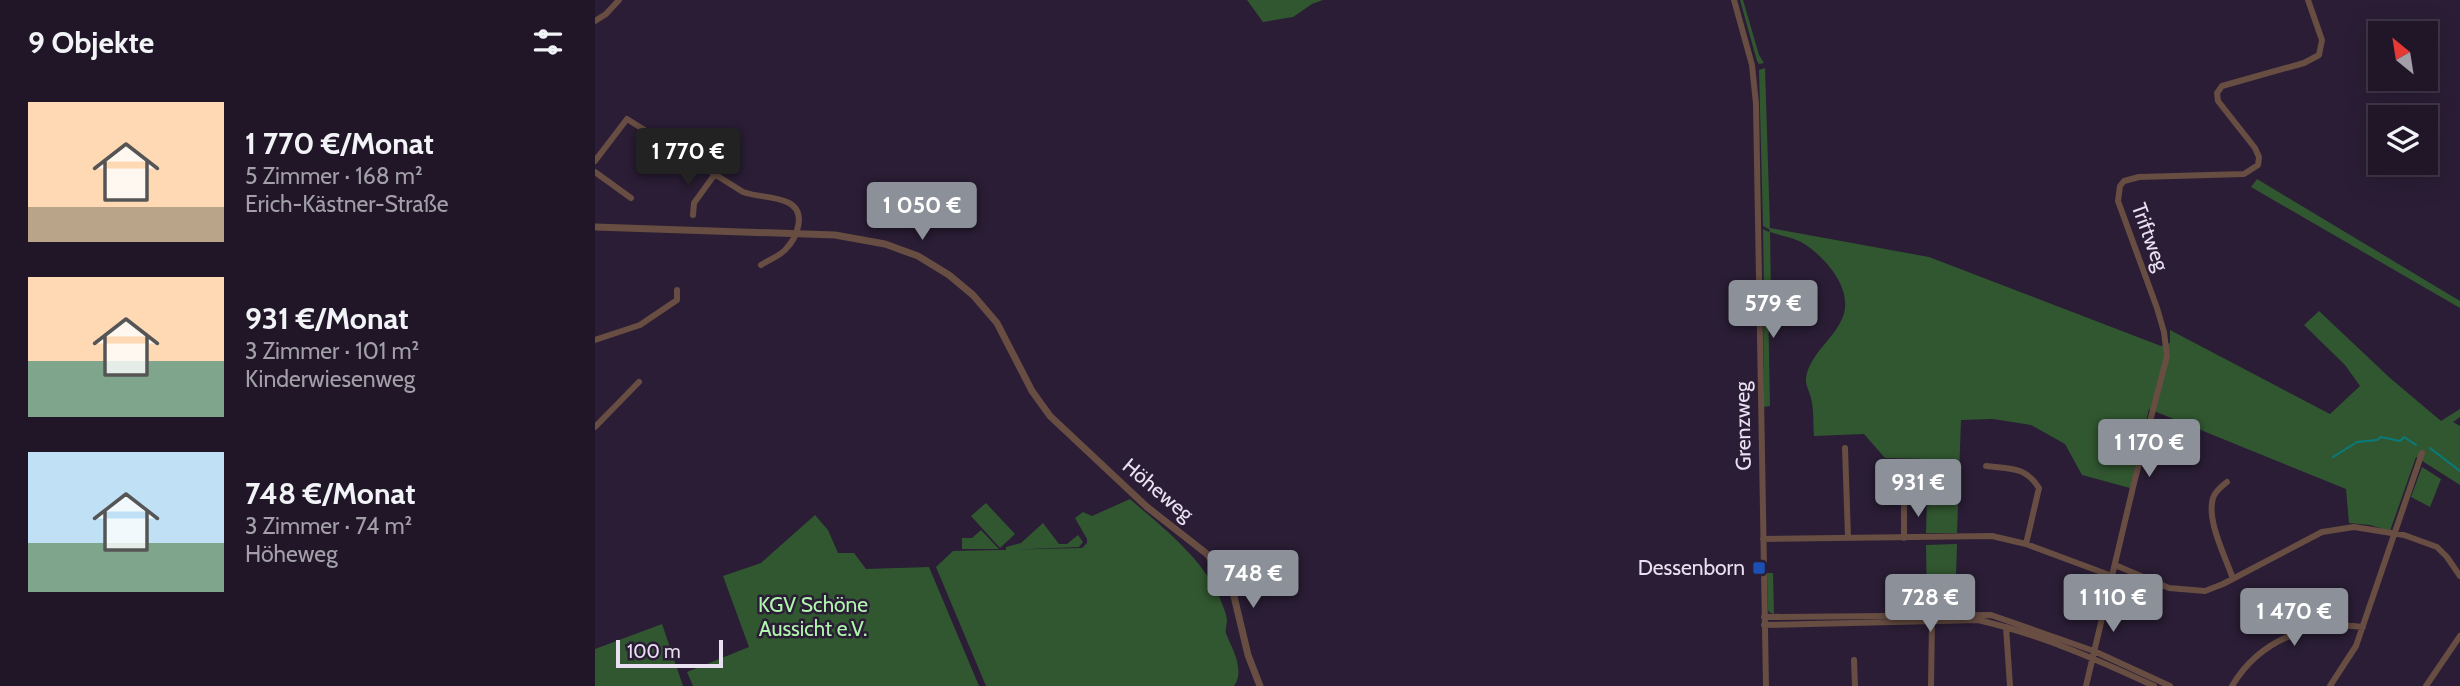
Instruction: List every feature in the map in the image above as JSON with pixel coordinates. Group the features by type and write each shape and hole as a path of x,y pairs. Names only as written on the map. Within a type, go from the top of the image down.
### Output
{"street":[{"path":"595,21 606,14 618,0"},
{"name":"Grenzweg","path":"1734,0 1752,65 1756,104 1766,686"},
{"name":"Triftweg","path":"2086,686 2167,356 2157,308 2118,201 2120,186 2124,181 2139,177 2244,174 2257,165 2259,157 2255,148 2218,101 2217,93 2223,86 2304,63 2319,55 2322,40 2308,0"},
{"path":"595,161 627,119 743,192 793,205 799,218 796,234 788,247 761,265"},
{"path":"595,172 631,198"},
{"path":"693,215 694,203 715,174"},
{"name":"Höheweg","path":"595,226 835,234 866,239 918,256 949,275 973,295 997,323 1032,391 1050,416 1147,507 1207,554 1219,569 1233,592 1248,655 1260,686"},
{"path":"595,340 640,325 677,300 677,290"},
{"path":"595,427 639,382"},
{"path":"1845,448 1848,537"},
{"path":"2330,686 2356,646 2422,453"},
{"path":"1986,466 2021,470 2028,473 2039,488 2026,544"},
{"path":"2227,482 2213,496 2211,510 2214,528 2233,579"},
{"path":"1904,501 1904,538"},
{"path":"2115,565 2149,581 2182,591 2205,591 2322,532 2354,527 2404,535 2437,547 2460,576"},
{"path":"1763,539 1992,536 2026,544 2112,576"},
{"path":"1764,621 1991,615 2170,686"},
{"path":"1764,621 1978,620 2094,654 2154,686"},
{"path":"1931,621 1931,686"},
{"path":"2232,686 2250,660 2291,633 2341,625 2363,627"},
{"path":"2006,627 2010,686"},
{"path":"2426,686 2460,636"},
{"path":"1854,660 1855,686"}],"green space":[{"path":"1247,0 1323,0 1293,17 1263,22"},
{"path":"1740,0 1743,0 1759,55 1764,63 1759,64 1757,61"},
{"path":"1765,68 1770,228 1929,257 2161,346 2170,343 2170,330 2330,414 2360,386 2345,365 2304,325 2319,311 2390,378 2441,421 2460,409 2460,417 2453,422 2460,426 2460,485 2416,457 2390,531 2349,523 2346,489 2149,409 2130,488 2082,475 2065,444 2031,425 1993,419 1961,420 1957,533 1926,533 1928,459 1885,458 1864,434 1814,436 1807,373 1813,359 1840,323 1844,312 1843,290 1838,279 1815,252 1802,243 1770,232 1771,294 1764,295 1763,229 1769,232 1770,230 1763,226 1759,70"},
{"path":"2257,179 2460,301 2460,308 2251,187"},
{"path":"1763,299 1768,300 1770,406 1764,407"},
{"path":"2422,467 2441,479 2430,507 2411,497"},
{"path":"1130,499 1190,554 1218,594 1227,620 1226,634 1238,667 1234,686 986,686 936,567 953,551 1082,548 1087,539 1075,518 1083,512 1092,516"},
{"path":"986,503 1015,534 1000,548 971,516"},
{"name":"KGV Schöne Aussicht e.V.","path":"815,515 828,530 838,553 854,553 866,569 929,567 979,686 693,686 687,672 749,647 723,576 761,563"},
{"path":"1043,523 1059,544 1067,544 1078,535 1083,542 1079,547 1006,550 1006,547 1021,543"},
{"path":"981,530 999,549 962,549 962,538 972,538"},
{"path":"1957,544 1955,607 1927,608 1926,545"},
{"path":"1767,573 1773,573 1774,614 1768,609"},
{"path":"662,624 683,686 595,686 595,649"}],"waterway":[{"path":"2333,457 2357,442 2377,440 2381,437 2400,441 2404,437 2416,445"},
{"path":"2430,448 2460,471"}],"place":[{"name":"Dessenborn","path":"1759,568"}]}
